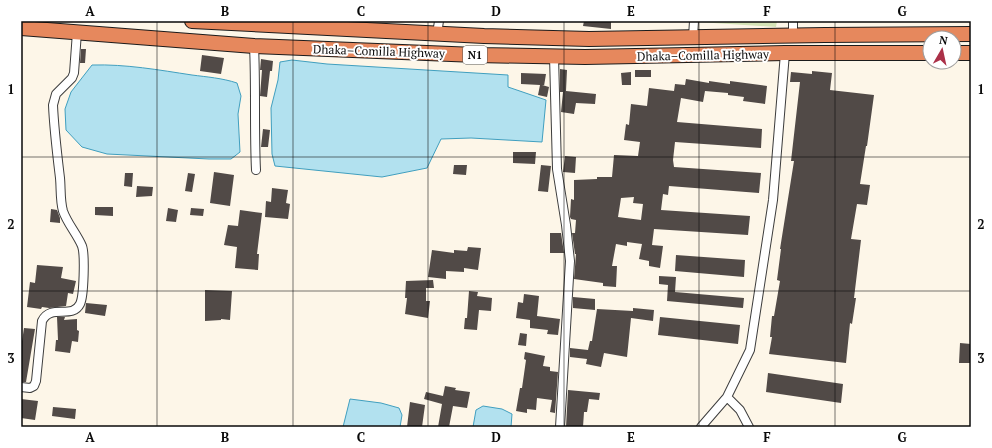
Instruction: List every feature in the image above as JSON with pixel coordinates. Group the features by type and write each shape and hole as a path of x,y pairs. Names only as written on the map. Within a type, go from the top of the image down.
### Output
{"highway":[{"path":"188,21 188,40"},
{"name":"Dhaka–Comilla Highway","path":"192,21 438,27 589,39 793,35 971,34"},
{"name":"Dhaka–Comilla Highway","path":"21,28 254,46 476,55 554,56 922,53"}],"street":[{"path":"693,37 694,21"},
{"path":"793,21 793,35"},
{"path":"21,387 30,388 34,386 36,381 42,320 44,315 50,312 71,311 78,308 83,296 82,246 63,212 53,105 56,94 72,78 74,73 77,32"},
{"path":"254,46 256,85 256,170"},
{"path":"700,427 727,397 750,350 773,200 785,53"},
{"path":"554,56 556,169 566,225 570,261 560,427"},
{"path":"727,397 740,410 749,427"}],"green space":[{"path":"698,21 777,21 776,27"}],"water":[{"path":"292,60 327,64 508,75 508,87 546,100 542,142 471,138 441,139 427,168 382,177 275,166 272,154 271,108 278,80 280,62"},
{"path":"92,65 117,65 142,68 214,78 237,83 241,96 238,114 240,152 231,159 209,159 107,154 82,147 66,130 65,109 71,92"},
{"path":"350,399 381,403 399,408 402,415 400,427 343,427"},
{"path":"483,406 502,409 512,414 511,427 473,427 476,410"}],"building":[{"path":"584,21 611,21 611,29 583,26"},
{"path":"81,49 86,49 85,63 80,63"},
{"path":"202,55 224,58 221,74 200,71"},
{"path":"261,59 273,61 272,71 270,71 267,97 260,96 262,70 260,70"},
{"path":"560,69 567,70 566,91 596,94 595,104 576,103 574,114 561,112 563,92 560,92"},
{"path":"635,70 651,70 651,77 635,77"},
{"path":"812,71 832,73 830,90 874,95 860,184 870,185 867,205 857,204 851,239 861,240 854,298 856,298 852,324 850,323 846,363 769,354 772,337 770,337 772,316 774,316 780,281 777,280 780,249 794,161 791,161 800,82 790,82 791,72 812,74"},
{"path":"631,72 631,85 622,85 621,73"},
{"path":"521,73 546,74 544,86 549,87 547,97 538,95 540,85 521,84"},
{"path":"686,79 709,83 709,81 730,84 730,81 767,86 765,104 743,101 744,97 728,95 728,93 705,91 703,102 681,98 677,122 762,129 761,148 675,142 673,160 674,167 761,173 759,193 669,186 668,195 663,194 661,210 750,216 748,235 654,229 652,245 663,246 660,268 649,266 649,261 639,259 642,244 627,242 627,246 616,244 612,266 617,266 616,287 603,286 603,283 574,279 576,254 572,233 575,233 576,220 571,219 570,217 571,199 574,200 574,180 612,177 614,155 638,156 640,142 624,140 626,124 629,125 631,104 647,106 649,88 674,91 675,84 685,85","holes":["634,197 633,203 643,204 641,220 618,217 621,198"]},
{"path":"263,129 270,130 268,147 261,147"},
{"path":"513,152 536,152 535,164 513,163"},
{"path":"565,156 576,157 575,173 563,172"},
{"path":"454,165 467,165 466,175 453,174"},
{"path":"541,165 551,166 548,192 538,191"},
{"path":"214,172 234,175 230,206 210,203"},
{"path":"125,173 133,173 132,187 124,186"},
{"path":"188,173 195,174 192,192 185,191"},
{"path":"137,186 153,187 152,196 136,197"},
{"path":"272,188 288,190 286,203 290,204 288,219 265,217 266,201 271,202"},
{"path":"95,207 113,207 113,216 95,215"},
{"path":"168,208 178,210 176,222 166,221"},
{"path":"191,208 204,209 203,216 190,215"},
{"path":"51,209 57,210 60,223 50,222"},
{"path":"240,210 262,213 257,254 259,254 258,270 235,268 237,247 224,245 228,225 238,226"},
{"path":"550,233 561,233 564,253 550,253"},
{"path":"468,247 481,248 478,270 464,268 464,272 446,271 446,279 428,277 432,250 454,253 454,250 467,251"},
{"path":"676,255 745,260 744,277 675,271"},
{"path":"37,265 63,267 61,278 76,281 73,294 68,293 66,306 49,308 42,307 41,309 27,307 30,282 35,283"},
{"path":"659,276 676,277 675,292 744,298 743,308 667,301 668,285 659,284"},
{"path":"433,280 434,288 426,288 426,301 430,301 428,318 405,314 407,298 405,298 406,281"},
{"path":"205,290 232,291 230,320 221,319 205,321"},
{"path":"469,291 478,292 477,296 492,298 491,311 479,310 477,330 464,329 465,318 467,318"},
{"path":"524,294 539,296 537,316 560,319 558,335 547,334 548,330 530,328 530,320 516,318 518,302 523,303"},
{"path":"573,297 595,299 595,310 573,308"},
{"path":"86,303 107,305 105,316 85,313"},
{"path":"633,308 654,310 653,321 631,318 627,357 604,353 601,367 586,364 587,359 570,357 570,348 588,350 590,341 592,341 597,309 633,311"},
{"path":"57,317 65,317 64,320 77,319 77,330 79,331 78,342 72,341 70,353 55,351 56,340 58,340"},
{"path":"660,317 740,325 738,344 658,335"},
{"path":"24,328 35,329 26,382 21,382 21,348"},
{"path":"520,333 527,334 526,346 518,345"},
{"path":"960,343 971,344 971,363 959,363"},
{"path":"525,352 545,356 543,366 550,367 550,371 558,372 555,413 550,412 552,400 537,398 536,410 527,409 527,413 516,411 520,388 522,388 526,360 524,359"},
{"path":"768,373 843,384 841,403 766,392"},
{"path":"445,386 456,388 455,390 470,392 467,408 453,406 449,427 438,427 442,404 424,399 426,392 443,396"},
{"path":"568,390 600,393 599,400 589,399 587,412 584,412 583,427 566,427"},
{"path":"21,399 38,401 35,420 21,418"},
{"path":"410,402 425,405 422,427 407,427"},
{"path":"53,407 76,409 75,419 52,416"}]}
